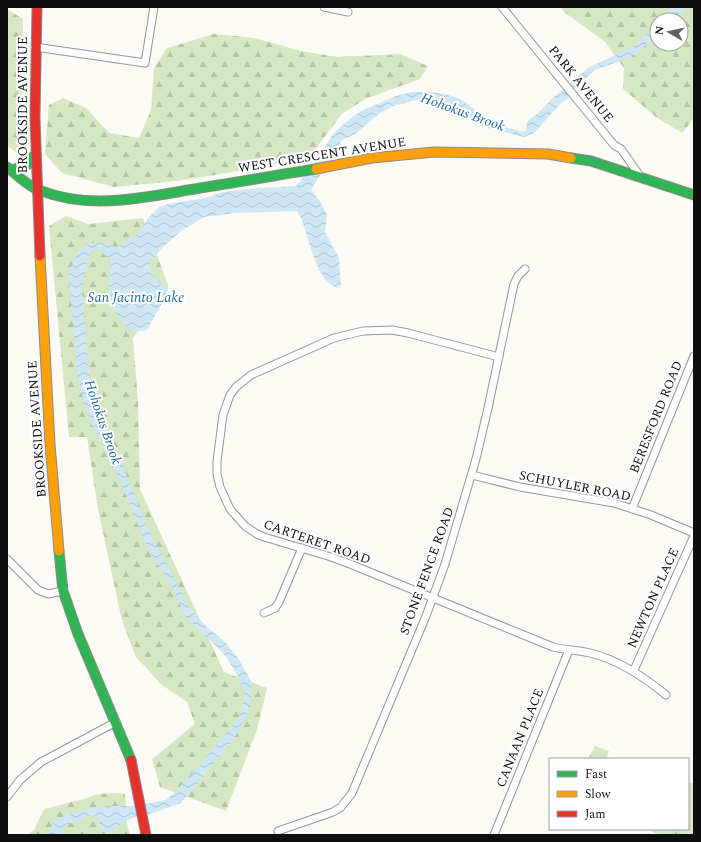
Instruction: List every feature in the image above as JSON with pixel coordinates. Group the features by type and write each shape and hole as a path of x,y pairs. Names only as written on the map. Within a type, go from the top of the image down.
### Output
{"main road":[{"name":"BROOKSIDE AVENUE","path":"37,7 35,47 35,155 37,209 48,413 58,549 63,591 91,665 132,762 146,835"},
{"name":"WEST CRESCENT AVENUE","path":"9,168 37,190 68,199 82,201 116,201 327,168 372,158 434,152 548,154 591,161 694,195"},
{"path":"9,168 27,166 35,155"}],"street":[{"path":"35,47 145,63 154,7"},
{"path":"324,7 348,12"},
{"name":"PARK AVENUE","path":"502,7 614,144 621,149 640,176"},
{"name":"STONE FENCE ROAD","path":"278,831 333,812 348,800 352,793 445,564 472,475 488,408 514,284 518,276 525,269"},
{"name":"CARTERET ROAD","path":"499,357 408,332 392,330 363,331 334,338 251,375 236,387 230,395 224,411 217,461 218,474 224,498 237,517 257,534 350,564 553,647 592,653 608,658 634,670 666,694"},
{"name":"BERESFORD ROAD","path":"632,509 694,356"},
{"name":"SCHUYLER ROAD","path":"472,475 520,487 614,504 668,522 694,535"},
{"name":"NEWTON PLACE","path":"634,670 694,535"},
{"path":"264,613 275,608 279,602 302,548"},
{"path":"7,559 38,590 48,594 63,591"},
{"name":"CANAAN PLACE","path":"494,835 569,650"},
{"path":"7,797 20,780 41,762 116,722"}],"green space":[{"path":"561,7 694,7 694,118 682,133 656,117 623,89 624,68 605,42 563,11"},
{"path":"7,9 23,19 21,156 7,145"},
{"path":"214,34 254,38 301,51 337,57 400,54 428,66 420,79 365,99 342,114 314,151 264,167 177,181 114,187 62,173 45,154 49,105 63,98 86,108 109,133 139,138 151,110 154,68 167,48"},
{"path":"66,216 88,224 143,218 168,285 168,289 133,338 138,402 140,489 224,672 267,688 257,730 226,811 160,787 152,759 195,724 187,702 162,685 136,657 122,621 98,509 87,437 69,437 49,226"},
{"path":"595,746 609,751 606,758 589,758"},
{"path":"689,782 694,784 694,835 661,835 648,830 689,830"},
{"path":"98,794 125,794 127,824 130,835 27,835 34,830 44,809"}],"water":[{"path":"672,7 687,7 682,12 668,12"},
{"name":"San Jacinto Lake","path":"649,31 649,42 631,57 595,70 575,88 567,99 560,104 534,133 524,137 487,128 472,121 463,110 442,101 423,98 393,106 380,113 355,134 342,140 311,190 319,200 327,215 325,232 339,258 341,285 337,288 329,283 322,275 312,253 297,211 235,213 204,217 181,231 162,248 148,265 155,279 168,289 147,330 134,332 125,325 119,317 111,300 111,260 97,249 91,251 86,265 82,290 90,383 95,403 122,463 146,525 189,607 206,626 226,643 238,658 251,681 251,697 248,712 234,739 181,803 150,814 132,818 123,822 117,829 106,834 102,830 98,818 94,815 90,815 68,824 63,829 62,835 48,835 53,823 66,815 105,806 135,806 166,800 190,776 238,717 243,704 244,689 227,658 184,614 171,584 150,553 108,453 90,421 77,375 69,284 70,270 78,252 89,243 103,243 117,247 138,234 148,218 159,207 168,204 205,198 223,192 296,186 316,161 333,134 347,121 361,111 396,96 412,92 432,92 449,95 460,99 492,122 523,132 526,130 527,122 588,68 634,46"}],"waterway":[{"name":"Hohokus Brook","path":"431,99 454,106"}],"traffic: fast":[{"path":"12,170 27,165 35,155"},
{"path":"571,158 591,161 694,195"},
{"path":"7,167 27,183 39,190 78,200 99,201 139,198 316,169"},
{"path":"59,551 63,591 78,634 131,760"}],"traffic: slow":[{"path":"316,169 372,158 434,152 548,154 571,158"},
{"path":"40,256 50,444 59,551"}],"traffic: jam":[{"path":"37,7 35,118 40,256"},
{"path":"131,760 146,835"}]}
